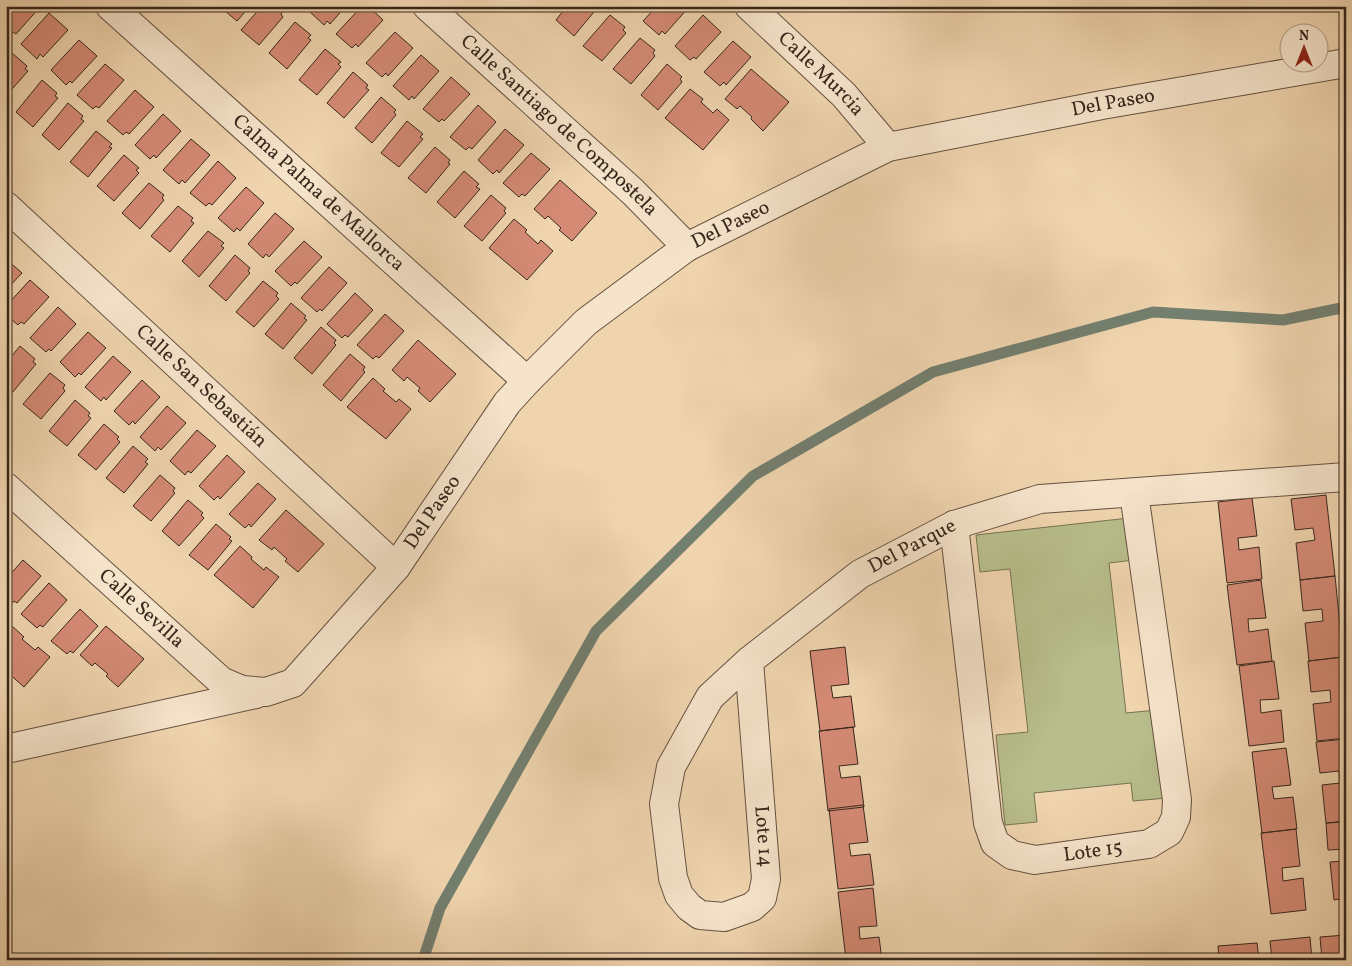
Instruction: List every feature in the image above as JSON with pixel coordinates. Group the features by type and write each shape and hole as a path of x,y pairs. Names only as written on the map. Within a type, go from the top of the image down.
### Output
{"street":[{"name":"Calma Palma de Mallorca","path":"110,6 527,381"},
{"name":"Calle Santiago de Compostela","path":"426,6 633,192 687,246"},
{"name":"Calle Murcia","path":"749,6 844,95 888,147"},
{"name":"Del Paseo","path":"292,683 396,567 507,403 586,322 687,246 888,147 1102,105 1346,63"},
{"name":"Calle San Sebastián","path":"6,206 396,567"},
{"name":"Del Parque","path":"673,878 664,804 671,767 710,697 749,661 860,574 954,525 1040,500 1346,477"},
{"name":"Calle Sevilla","path":"6,487 221,682 242,690 266,692 292,683"},
{"name":"Lote 15","path":"954,525 988,823 995,843 1012,855 1035,860 1149,844 1169,832 1176,817 1177,800 1134,493"},
{"name":"Lote 14","path":"673,878 679,895 689,907 700,915 724,917 752,907 762,898 766,879 749,661"},
{"path":"6,749 266,692"}],"green space":[{"path":"1129,518 1134,560 1109,563 1126,713 1157,710 1167,798 1133,801 1131,783 1034,793 1037,822 1005,825 996,735 1028,732 1010,569 980,572 976,535"}],"building":[{"path":"8,6 40,7 16,34 13,32 10,36 6,33 6,8"},
{"path":"219,6 250,6 237,21"},
{"path":"262,6 277,6 283,11 281,14 283,17 259,45 241,30"},
{"path":"313,6 346,6 330,24 327,21 324,25 309,11"},
{"path":"362,6 368,6 383,20 358,47 356,44 352,48 336,34"},
{"path":"567,6 598,7 574,36 556,20"},
{"path":"657,6 689,7 665,34 662,31 659,35 643,21"},
{"path":"49,13 68,30 43,57 40,54 37,59 21,44"},
{"path":"610,15 625,27 623,30 626,33 602,61 583,46"},
{"path":"703,15 721,32 696,59 694,57 690,60 675,46"},
{"path":"295,22 311,35 308,38 311,40 287,69 269,53"},
{"path":"395,32 413,48 388,76 386,73 382,77 366,63"},
{"path":"640,38 655,50 653,53 655,56 631,84 613,69"},
{"path":"79,40 97,56 72,83 70,81 66,85 51,70"},
{"path":"733,41 751,57 726,85 724,82 720,86 704,72"},
{"path":"325,49 341,62 338,64 341,67 317,95 299,80"},
{"path":"12,53 27,66 25,69 28,71 6,96 6,60"},
{"path":"421,55 439,71 414,99 412,96 409,100 393,86"},
{"path":"105,64 124,80 99,108 96,106 93,109 77,95"},
{"path":"667,64 682,77 680,79 682,82 658,110 641,95"},
{"path":"751,69 789,102 763,131 740,106 737,109 725,99"},
{"path":"353,72 368,85 366,88 369,90 344,118 327,103"},
{"path":"451,77 470,94 444,121 442,119 439,122 423,109"},
{"path":"42,80 57,93 55,96 58,98 33,127 16,112"},
{"path":"690,89 703,99 701,102 713,113 717,109 729,120 703,150 665,118"},
{"path":"135,90 154,107 129,134 126,132 123,135 107,121"},
{"path":"381,97 396,110 394,112 396,115 372,143 355,128"},
{"path":"68,103 83,116 81,119 84,121 59,150 42,135"},
{"path":"478,105 496,122 472,149 469,147 466,150 450,137"},
{"path":"163,114 181,131 156,158 154,155 150,159 135,145"},
{"path":"407,121 423,134 420,137 423,139 399,167 381,153"},
{"path":"505,129 524,145 499,173 497,170 493,174 478,160"},
{"path":"96,131 112,144 109,147 112,148 88,177 70,162"},
{"path":"191,139 210,155 185,183 182,180 179,184 163,170"},
{"path":"435,147 450,160 448,163 450,164 426,193 408,178"},
{"path":"531,153 550,169 525,196 522,194 519,197 503,183"},
{"path":"124,155 139,168 136,170 139,173 114,201 97,186"},
{"path":"218,161 236,178 212,205 209,203 206,206 190,193"},
{"path":"464,171 479,184 476,187 480,189 455,218 437,202"},
{"path":"560,180 597,213 572,241 559,230 561,228 548,216 545,219 534,209"},
{"path":"149,183 164,195 162,198 164,200 140,229 122,213"},
{"path":"246,187 264,203 240,231 237,228 234,232 218,218"},
{"path":"491,195 506,208 504,211 506,213 482,241 464,226"},
{"path":"178,206 193,218 191,221 194,223 170,252 151,236"},
{"path":"275,213 294,229 269,257 266,254 263,258 248,244"},
{"path":"514,219 527,230 525,232 538,244 541,240 553,251 527,280 489,248"},
{"path":"208,231 224,243 221,246 224,248 199,277 182,261"},
{"path":"304,241 322,257 297,284 295,282 291,286 275,271"},
{"path":"235,255 250,268 248,271 250,273 226,301 209,286"},
{"path":"6,259 22,273 6,290"},
{"path":"329,267 347,283 322,311 320,309 317,312 301,298"},
{"path":"30,280 49,297 24,324 21,322 18,325 6,315 6,306"},
{"path":"263,281 278,293 276,296 279,299 254,327 236,312"},
{"path":"355,293 373,310 348,337 345,335 342,338 327,324"},
{"path":"291,303 306,316 304,318 307,320 283,349 265,334"},
{"path":"58,307 76,324 51,351 49,349 46,352 30,338"},
{"path":"385,314 404,331 379,358 376,356 373,359 357,345"},
{"path":"321,327 336,340 334,343 336,345 312,374 294,358"},
{"path":"88,332 106,348 81,375 79,373 75,377 60,362"},
{"path":"418,340 456,374 430,402 418,391 420,388 407,377 404,381 392,370"},
{"path":"20,346 35,359 33,362 36,364 12,393 6,388 6,363"},
{"path":"350,354 365,367 363,370 365,372 341,401 323,385"},
{"path":"113,356 131,372 106,400 104,397 101,401 85,387"},
{"path":"50,373 65,385 63,388 65,391 41,419 23,404"},
{"path":"373,378 385,389 383,391 396,402 399,399 411,409 386,439 347,407"},
{"path":"142,380 160,397 135,424 133,421 129,425 114,411"},
{"path":"75,400 90,413 88,416 91,418 67,446 49,431"},
{"path":"167,406 186,423 161,450 158,447 155,451 140,437"},
{"path":"104,424 119,437 117,439 120,442 96,470 78,455"},
{"path":"197,430 216,446 191,473 188,471 185,475 170,461"},
{"path":"133,446 148,459 145,462 148,464 124,493 106,478"},
{"path":"227,455 245,472 220,499 218,496 214,500 199,486"},
{"path":"160,475 175,488 173,491 175,493 151,521 133,506"},
{"path":"258,483 276,499 251,527 249,524 245,528 229,514"},
{"path":"1326,495 1335,576 1300,580 1296,543 1315,540 1313,528 1295,530 1291,499"},
{"path":"1252,498 1257,536 1238,538 1239,550 1259,547 1262,579 1227,583 1218,502"},
{"path":"188,500 203,513 201,515 204,518 179,546 162,531"},
{"path":"286,510 324,544 298,572 285,561 287,559 274,547 272,550 259,540"},
{"path":"216,524 231,537 229,539 232,541 208,570 189,555"},
{"path":"240,546 264,570 266,567 279,577 253,608 214,575"},
{"path":"23,560 41,576 17,603 14,601 11,605 6,601 6,579"},
{"path":"1335,576 1343,657 1309,661 1305,623 1323,621 1322,609 1303,611 1300,580"},
{"path":"1261,580 1266,618 1248,619 1249,632 1268,629 1272,661 1237,665 1227,585"},
{"path":"49,583 67,600 43,627 40,625 37,628 21,614"},
{"path":"80,609 98,626 73,653 70,651 67,654 51,641"},
{"path":"11,625 24,637 22,639 35,650 38,647 50,657 24,687 6,671 6,631"},
{"path":"106,626 144,659 118,687 106,676 108,674 95,663 92,666 80,655"},
{"path":"845,647 849,684 831,686 833,698 851,696 855,727 820,731 810,651"},
{"path":"1343,657 1346,683 1346,738 1317,741 1313,704 1331,702 1330,690 1311,692 1308,661"},
{"path":"1274,661 1279,699 1260,700 1261,713 1281,710 1284,742 1249,746 1239,666"},
{"path":"853,727 858,764 839,766 841,778 860,776 864,807 828,811 819,731"},
{"path":"1346,739 1346,821 1326,823 1322,785 1340,783 1339,771 1320,773 1316,742"},
{"path":"1286,748 1291,785 1272,787 1274,799 1293,797 1297,829 1262,833 1252,752"},
{"path":"863,805 868,842 849,844 851,856 870,854 874,885 838,889 829,809"},
{"path":"1346,822 1346,849 1328,850 1326,823"},
{"path":"1296,829 1300,866 1282,868 1283,881 1303,878 1306,910 1271,914 1261,833"},
{"path":"1346,861 1346,898 1334,900 1330,862"},
{"path":"873,888 877,926 859,927 860,939 879,937 882,960 846,960 838,892"},
{"path":"1346,935 1346,960 1322,960 1320,937"},
{"path":"1310,937 1312,960 1272,960 1270,941"},
{"path":"1257,943 1259,960 1219,960 1218,946"},
{"path":"1169,954 1170,960 1130,960 1130,957"}],"waterway":[{"path":"423,960 440,908 596,631 753,476 933,372 1153,312 1283,320 1346,307"}]}
